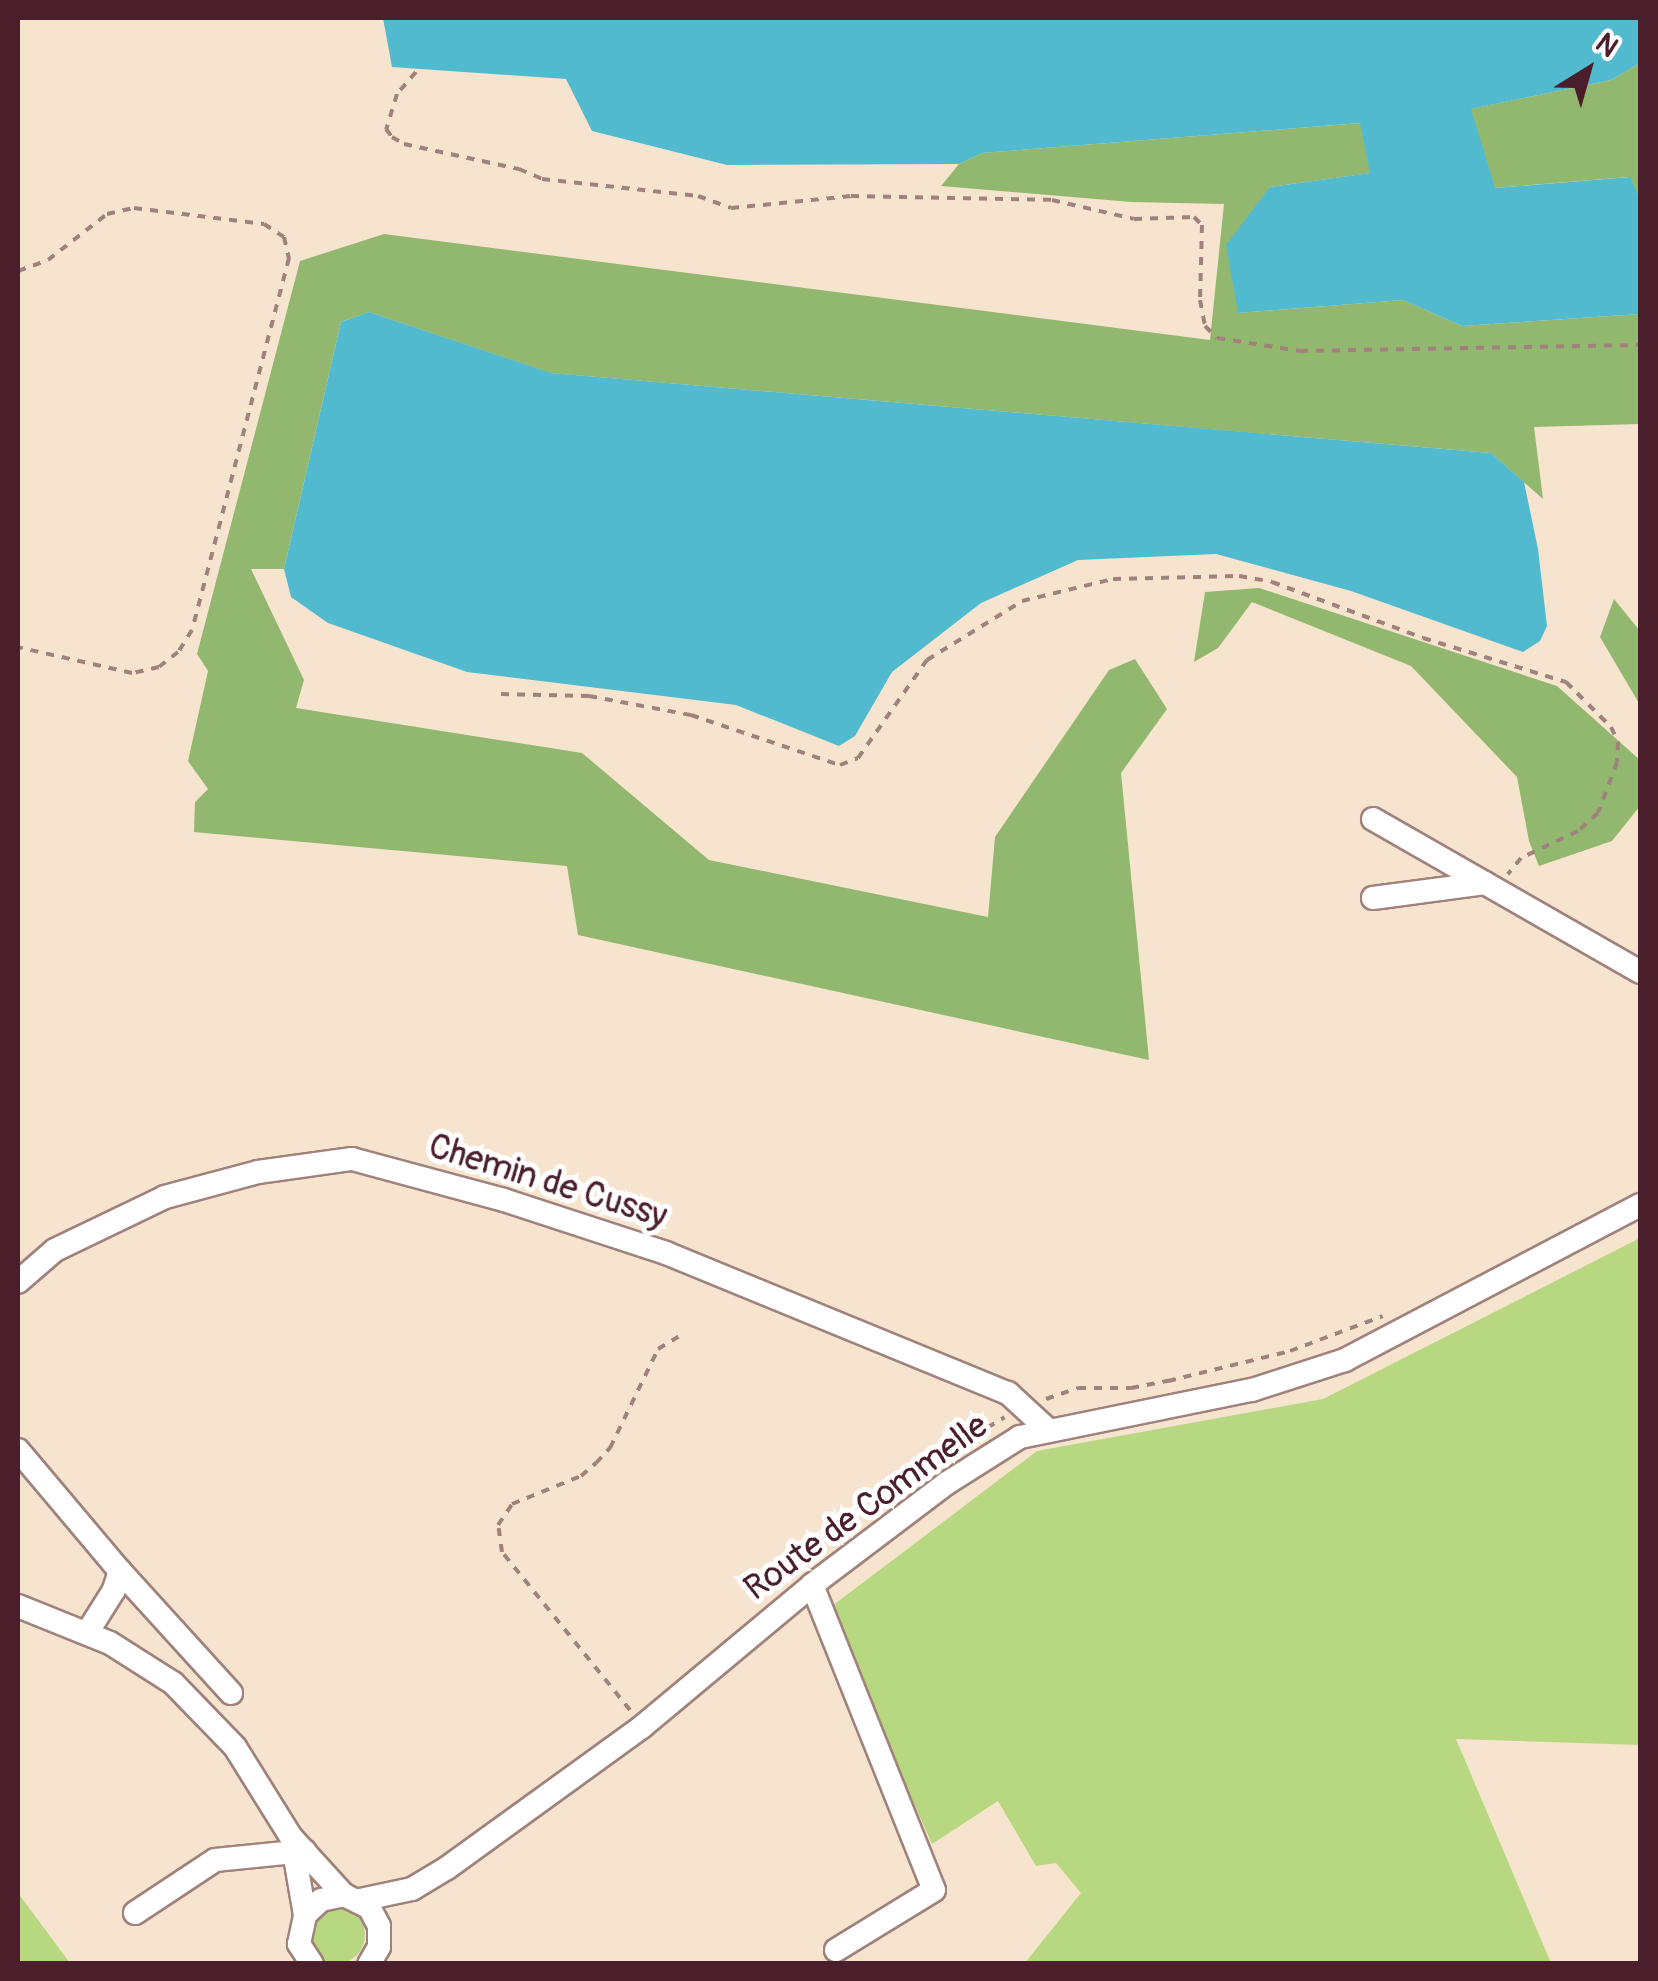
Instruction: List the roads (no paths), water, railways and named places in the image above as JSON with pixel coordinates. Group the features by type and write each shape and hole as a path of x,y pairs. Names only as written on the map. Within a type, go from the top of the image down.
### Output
{"street":[{"path":"1373,819 1640,972"},
{"path":"1372,898 1491,886"},
{"name":"Chemin de Cussy","path":"18,1282 55,1250 165,1197 258,1172 352,1159 504,1200 666,1253 1008,1392 1046,1428"},
{"name":"Route de Commelle","path":"375,1955 412,1890 642,1726 812,1585 982,1459 1046,1428 1252,1390 1345,1360 1640,1205"},
{"path":"18,1450 230,1693"},
{"path":"88,1633 120,1571"},
{"path":"812,1585 934,1890 836,1950"},
{"path":"18,1606 88,1633 173,1683 212,1719 263,1785 297,1847 375,1916 375,1955"},
{"path":"135,1913 214,1860 297,1847"},
{"path":"297,1847 304,1916 300,1957"},
{"name":"Route de Commelle","path":"304,1916 321,1900 412,1890"}],"water":[{"path":"383,18 1640,18 1640,63 1611,80 1471,109 1495,188 1630,177 1640,199 1640,314 1462,326 1403,300 1238,313 1226,245 1270,187 1370,173 1360,123 982,153 959,164 727,165 592,131 566,79 392,67"},
{"path":"369,312 551,373 1491,453 1524,482 1538,549 1547,626 1540,641 1523,652 1351,591 1216,554 1078,560 981,603 892,672 855,736 839,746 736,705 467,672 328,623 291,597 284,569 341,322"}]}
